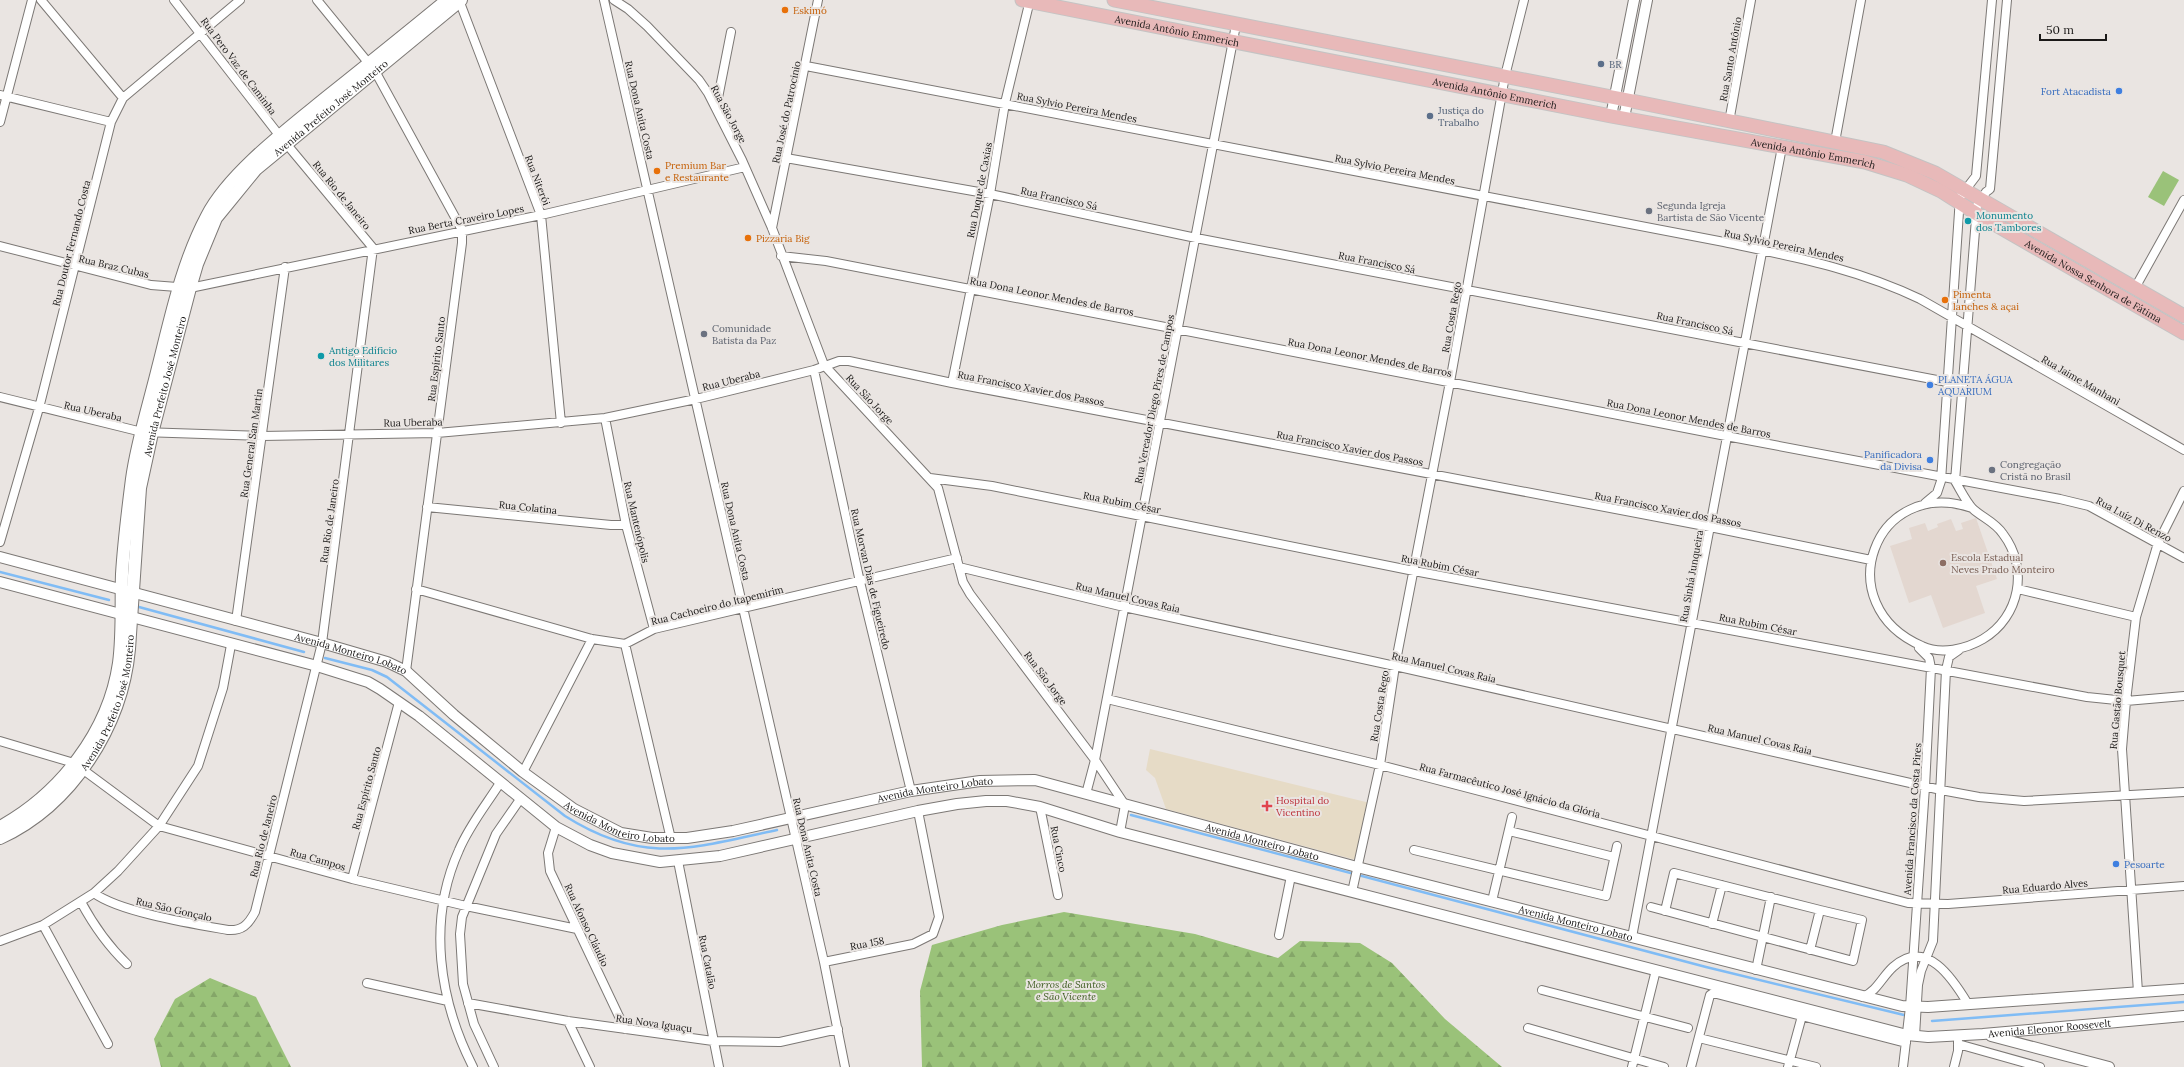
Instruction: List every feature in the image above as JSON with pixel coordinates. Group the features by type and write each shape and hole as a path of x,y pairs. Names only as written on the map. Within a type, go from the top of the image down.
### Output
{"main road":[{"name":"Avenida Prefeito José Monteiro","path":"0,827 37,803 78,766 101,741 121,694 127,669 126,614 132,478 147,433 184,288 207,215 220,196 243,171 284,140 372,67 447,0"},
{"name":"Avenida Prefeito José Monteiro","path":"372,67 460,0"},
{"name":"Avenida Antônio Emmerich","path":"1027,0 1611,116 1835,156 1894,170 1924,182 1961,204"},
{"name":"Avenida Antônio Emmerich","path":"1117,0 1236,25 1505,76 1877,151 1910,162 1966,190"},
{"path":"1116,18 1117,0"},
{"name":"Avenida Nossa Senhora de Fátima","path":"1966,190 2184,316"},
{"name":"Avenida Nossa Senhora de Fátima","path":"1961,204 2184,333"},
{"name":"Avenida Prefeito José Monteiro","path":"0,838 36,816 63,792 78,766"}],"street":[{"path":"0,122 3,96 32,0"},
{"path":"41,0 123,98"},
{"name":"Rua Pero Vaz de Caminha","path":"174,0 201,32 284,140"},
{"name":"Rua Doutor Fernando Costa","path":"0,542 39,408 111,122 123,98 240,0"},
{"path":"317,0 372,67 462,230"},
{"name":"Rua Niterói","path":"460,0 541,215 561,423"},
{"name":"Rua Dona Anita Costa","path":"604,0 824,962 846,1067"},
{"name":"Rua São Jorge","path":"614,0 628,9 647,26 699,80 716,108 745,167 772,228 824,365 938,488 963,582 982,612 1095,760 1124,806"},
{"name":"Rua José do Patrocinio","path":"772,228 806,66 818,0"},
{"name":"Rua Duque de Caxias","path":"952,383 990,194 1005,104 1027,0"},
{"name":"Rua Costa Rego","path":"1352,889 1380,765 1395,666 1450,382 1503,95 1505,76 1524,0"},
{"path":"1611,116 1634,0"},
{"path":"1624,118 1647,0"},
{"name":"Rua Santo Antônio","path":"1729,122 1751,0"},
{"path":"1835,142 1861,0"},
{"path":"1921,505 1934,497 1939,489 1941,478 1961,204 1960,197 1976,176 1992,0"},
{"path":"1972,508 1955,481 1977,206 1990,189 1994,163 2007,0"},
{"name":"Rua Vereador Diego Pires de Campos","path":"1086,794 1095,760 1107,699 1236,25"},
{"path":"716,108 732,32"},
{"name":"Rua Sylvio Pereira Mendes","path":"806,66 1809,260 1864,275 1908,293 1968,328"},
{"path":"3,96 111,122"},
{"name":"Rua Rio de Janeiro","path":"250,922 254,912 322,646 373,248 284,140"},
{"name":"Rua Sinhá Junqueira","path":"1632,937 1782,147"},
{"name":"Rua Francisco Sá","path":"786,158 990,194 1196,238 1963,385"},
{"name":"Rua Berta Craveiro Lopes","path":"184,288 373,248 541,215 745,167"},
{"path":"2135,288 2184,200"},
{"name":"Rua Espírito Santo","path":"406,671 462,243 462,230"},
{"name":"Rua Braz Cubas","path":"0,246 151,285 184,288"},
{"name":"Rua Dona Leonor Mendes de Barros","path":"782,256 826,261 1955,481"},
{"name":"Rua General San Martin","path":"236,621 285,267"},
{"name":"Rua Jaime Manhani","path":"1968,328 2184,450"},
{"name":"Rua Francisco Xavier dos Passos","path":"824,365 839,361 849,361 952,383 1710,527 1871,560"},
{"name":"Rua Uberaba","path":"0,398 147,433 262,436 350,433 437,433 605,418 696,399 814,370 824,365"},
{"name":"Rua Morvan Dias de Figueiredo","path":"814,370 860,582 912,791"},
{"name":"Rua Mantenópolis","path":"605,418 626,524 654,629"},
{"name":"Rua Rubim César","path":"930,478 992,486 1414,571 1693,622 2087,697 2126,700 2184,696"},
{"name":"Rua Luíz Di Renzo","path":"1955,481 2089,506 2184,558"},
{"name":"Rua Gastão Bousquet","path":"2138,992 2130,889 2122,749 2126,700 2136,617 2158,543 2184,491"},
{"path":"1903,1067 1913,1007 1921,971 1933,941 1946,670 1949,657 1963,647 1983,639 1997,629 2012,608 2018,589 2017,567 2010,544 1991,521 1972,508 1952,502 1921,505"},
{"name":"Avenida Francisco da Costa Pires","path":"1913,1007 1912,903 1925,787 1931,662 1927,655 1888,623 1874,600 1869,577 1871,560 1876,544 1885,530 1897,517 1921,505"},
{"name":"Rua Colatina","path":"427,507 611,526 626,524"},
{"name":"Avenida Monteiro Lobato","path":"0,557 127,595 236,621 322,646 387,662 406,671 454,715 523,772 574,809 605,827 621,833 671,838 732,831 912,791 980,781 1007,779 1035,780 1357,870 1492,901 1863,997 1913,1007"},
{"name":"Rua Cachoeiro do Itapemirim","path":"625,644 654,629 860,582 956,558"},
{"name":"Rua Manuel Covas Raia","path":"959,567 1124,607 1395,666 1979,798 2024,801 2184,792"},
{"name":"Avenida Monteiro Lobato","path":"0,582 126,614 231,645 317,664 368,682 399,702 556,827 590,845 612,853 660,862 720,856 795,837 918,811 957,804 986,801 1008,801 1040,807 1291,876 1352,889 1909,1038"},
{"path":"416,589 592,639 625,644 671,838"},
{"path":"2018,589 2136,617"},
{"path":"523,772 592,639"},
{"path":"1910,641 1926,648 1937,650 1963,647"},
{"path":"0,941 43,926 94,893 118,871 159,826 198,766 223,688 231,645"},
{"name":"Rua Farmacêutico José Ignácio da Glória","path":"1107,699 1380,765 1651,837 1912,903"},
{"name":"Rua Espírito Santo","path":"352,880 399,702"},
{"path":"0,741 78,766"},
{"name":"Rua Campos","path":"78,766 159,826 268,855 352,880 577,929"},
{"path":"473,1067 457,1032 448,1001 440,949 439,932 443,900 459,849 500,783"},
{"path":"494,1067 479,1038 468,1003 461,967 460,934 462,916 496,834 520,798"},
{"path":"1120,830 1124,806"},
{"name":"Rua Cinco","path":"1040,807 1058,895"},
{"name":"Rua 158","path":"824,962 913,944 933,934 939,917 918,811"},
{"path":"1492,901 1512,817"},
{"name":"Rua Afonso Cláudio","path":"556,827 548,853 550,871 625,1029"},
{"path":"1509,831 1614,857"},
{"path":"1414,850 1606,896 1617,846"},
{"name":"Rua Catalão","path":"678,861 719,1067"},
{"path":"1651,907 1665,911 1712,924 1853,961 1862,920 1674,873 1665,911"},
{"path":"1279,935 1291,876"},
{"path":"1712,924 1722,885"},
{"name":"Rua Eduardo Alves","path":"1912,903 1934,905 2184,886"},
{"name":"Rua São Gonçalo","path":"94,893 104,901 121,907 228,930 243,928 250,922"},
{"path":"1756,970 1771,898"},
{"path":"81,902 95,930 112,950 127,964"},
{"path":"1810,950 1820,910"},
{"path":"43,926 108,1044"},
{"path":"1863,997 1872,993 1892,967 1903,960 1913,958 1927,959 1944,969 1968,1004"},
{"path":"1632,1067 1656,970"},
{"path":"367,983 448,1001"},
{"path":"1913,1007 2184,989"},
{"path":"1542,990 1688,1028"},
{"path":"1691,1067 1710,995 1713,993 1802,1016 1909,1038"},
{"name":"Rua Nova Iguaçu","path":"468,1003 568,1021 713,1041 780,1042 838,1029"},
{"path":"1789,1064 1802,1016"},
{"name":"Avenida Eleonor Roosevelt","path":"1909,1038 1958,1039 1984,1034 2184,1016"},
{"path":"568,1021 590,1067"},
{"path":"1528,1028 1664,1067"},
{"path":"1984,1034 2109,1067"},
{"path":"1699,1038 1789,1064 1816,1067"},
{"path":"1954,1067 1956,1063 1958,1039 2040,1067"}],"shaded area":[{"name":"Escola Estadual Neves Prado Monteiro","path":"1976,518 1997,579 1976,586 1985,613 1943,628 1931,595 1909,603 1890,546 1912,539 1909,528 1925,523 1928,531 1938,527 1937,524 1951,519 1956,531 1963,529 1961,523"},
{"name":"Hospital do Vicentino","path":"1150,749 1370,803 1356,860 1166,809 1155,778 1146,770"}],"green space":[{"path":"2163,171 2179,180 2164,206 2148,197"},
{"name":"Morros de Santos e São Vicente","path":"1064,912 1195,934 1278,958 1300,941 1360,943 1392,963 1445,1019 1502,1067 922,1067 920,991 932,945 1002,925"},
{"path":"210,978 256,997 291,1067 161,1067 154,1039 175,999"}],"waterway":[{"path":"0,572 109,600"},
{"path":"139,607 304,652"},
{"path":"325,658 372,670 387,677 565,816 593,832 620,842 644,847 669,848 693,847 777,830"},
{"path":"1131,815 1706,967 1904,1015"},
{"path":"1932,1021 2184,1002"}],"place":[{"name":"Eskimó","path":"785,10"},
{"name":"BR","path":"1601,64"},
{"name":"Fort Atacadista","path":"2119,91"},
{"name":"Justiça do Trabalho","path":"1430,116"},
{"name":"Premium Bar e Restaurante","path":"657,171"},
{"name":"Segunda Igreja Bartista de São Vicente","path":"1649,211"},
{"name":"Monumento dos Tambores","path":"1968,221"},
{"name":"Pizzaria Big","path":"748,238"},
{"name":"Pimenta lanches & açai","path":"1945,300"},
{"name":"Comunidade Batista da Paz","path":"704,334"},
{"name":"Antigo Edíficio dos Militares","path":"321,356"},
{"name":"PLANETA ÁGUA AQUARIUM","path":"1930,385"},
{"name":"Panificadora da Divisa","path":"1930,460"},
{"name":"Congregação Cristã no Brasil","path":"1992,470"},
{"name":"Escola Estadual Neves Prado Monteiro","path":"1943,563"},
{"name":"Hospital do Vicentino","path":"1267,806"},
{"name":"Pesoarte","path":"2116,864"}]}
